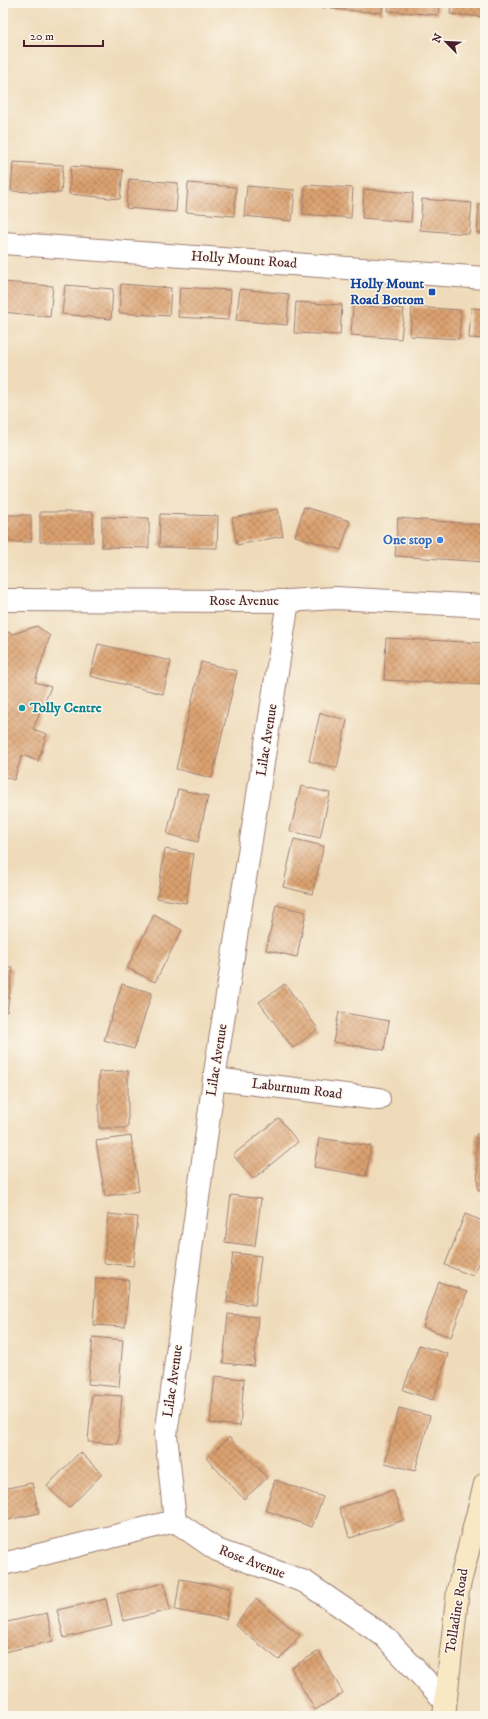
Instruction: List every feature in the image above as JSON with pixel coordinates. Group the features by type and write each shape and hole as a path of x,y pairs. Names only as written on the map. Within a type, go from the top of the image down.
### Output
{"main road":[{"name":"Tolladine Road","path":"445,1708 458,1590 485,1484"}],"street":[{"name":"Holly Mount Road","path":"3,243 485,278"},
{"name":"Rose Avenue","path":"3,600 288,601 335,598 485,606"},
{"name":"Lilac Avenue","path":"175,1521 166,1435 214,1079 288,601"},
{"name":"Laburnum Road","path":"214,1079 379,1099"},
{"name":"Rose Avenue","path":"175,1521 217,1550 305,1582 384,1636 445,1708"},
{"path":"3,1564 175,1521"}],"building":[{"path":"277,3 325,3 325,8"},
{"path":"333,3 383,3 382,13 332,9"},
{"path":"389,3 439,3 438,15 388,11"},
{"path":"451,3 485,3 485,17 450,14"},
{"path":"13,162 63,165 61,193 11,191"},
{"path":"71,166 123,170 120,199 69,194"},
{"path":"3,169 6,169 4,189 3,189"},
{"path":"129,179 178,183 176,212 126,208"},
{"path":"188,183 236,187 234,216 186,212"},
{"path":"305,185 353,188 351,218 303,214"},
{"path":"247,186 295,190 292,221 244,216"},
{"path":"364,189 413,193 411,222 362,218"},
{"path":"422,199 472,203 469,234 420,230"},
{"path":"479,204 485,205 485,233 477,233"},
{"path":"3,282 53,286 50,317 3,312"},
{"path":"121,284 171,288 169,316 119,313"},
{"path":"65,285 113,289 111,319 62,314"},
{"path":"180,287 231,290 229,320 178,317"},
{"path":"240,289 289,294 287,325 236,320"},
{"path":"296,302 342,305 340,335 294,333"},
{"path":"353,305 404,309 401,339 351,335"},
{"path":"412,307 461,310 459,339 410,336"},
{"path":"471,308 485,309 485,339 469,338"},
{"path":"304,507 350,521 341,550 295,536"},
{"path":"278,509 283,536 237,545 232,518"},
{"path":"40,512 93,512 93,542 40,542"},
{"path":"160,514 218,516 217,548 159,547"},
{"path":"3,515 31,515 31,542 3,542"},
{"path":"102,517 149,518 149,548 102,547"},
{"path":"398,518 485,525 485,562 395,556"},
{"name":"Tolly Centre","path":"37,626 50,636 35,682 51,687 33,729 47,734 38,761 22,755 14,780 3,776 3,630 13,634"},
{"path":"386,638 485,643 485,685 384,680"},
{"path":"98,644 171,661 163,694 90,676"},
{"path":"201,662 237,671 212,778 176,769"},
{"path":"320,713 347,720 337,768 309,761"},
{"path":"301,786 330,793 320,838 290,831"},
{"path":"178,789 208,796 198,842 167,834"},
{"path":"294,839 324,846 312,894 283,887"},
{"path":"165,849 194,854 186,903 157,898"},
{"path":"276,905 306,912 297,957 266,950"},
{"path":"154,915 182,930 155,982 127,968"},
{"path":"3,967 13,968 7,1012 3,1011"},
{"path":"122,984 152,993 134,1049 104,1040"},
{"path":"285,984 318,1029 293,1048 259,1002"},
{"path":"339,1012 389,1021 384,1050 333,1042"},
{"path":"128,1071 128,1128 99,1128 99,1072"},
{"path":"279,1118 298,1142 253,1179 233,1155"},
{"path":"476,1134 485,1134 485,1190 478,1190"},
{"path":"131,1136 139,1191 105,1196 96,1141"},
{"path":"319,1138 371,1146 366,1176 314,1167"},
{"path":"231,1195 261,1199 255,1246 225,1242"},
{"path":"108,1214 138,1217 133,1266 104,1263"},
{"path":"465,1214 485,1222 485,1246 473,1276 445,1265"},
{"path":"233,1253 261,1256 255,1305 227,1302"},
{"path":"96,1278 129,1280 125,1327 93,1325"},
{"path":"439,1282 467,1292 451,1337 423,1327"},
{"path":"228,1314 258,1317 254,1366 223,1363"},
{"path":"93,1337 123,1340 119,1387 88,1384"},
{"path":"419,1345 448,1354 433,1400 403,1390"},
{"path":"215,1376 244,1379 240,1426 210,1423"},
{"path":"92,1394 122,1396 118,1444 88,1442"},
{"path":"399,1408 430,1416 415,1471 385,1463"},
{"path":"229,1437 267,1478 244,1499 206,1458"},
{"path":"80,1452 102,1474 69,1508 47,1486"},
{"path":"275,1480 323,1497 312,1527 265,1510"},
{"path":"32,1483 39,1513 3,1521 3,1489"},
{"path":"393,1490 404,1520 350,1538 339,1508"},
{"path":"180,1579 231,1588 226,1619 175,1610"},
{"path":"164,1583 170,1610 123,1621 117,1594"},
{"path":"106,1599 112,1626 64,1638 57,1610"},
{"path":"256,1599 300,1635 279,1660 235,1625"},
{"path":"47,1613 53,1641 4,1652 3,1623"},
{"path":"319,1651 343,1693 315,1710 291,1668"}],"place":[{"name":"Holly Mount Road Bottom","path":"432,292"},
{"name":"One stop","path":"440,540"},
{"name":"Tolly Centre","path":"22,708"}]}
